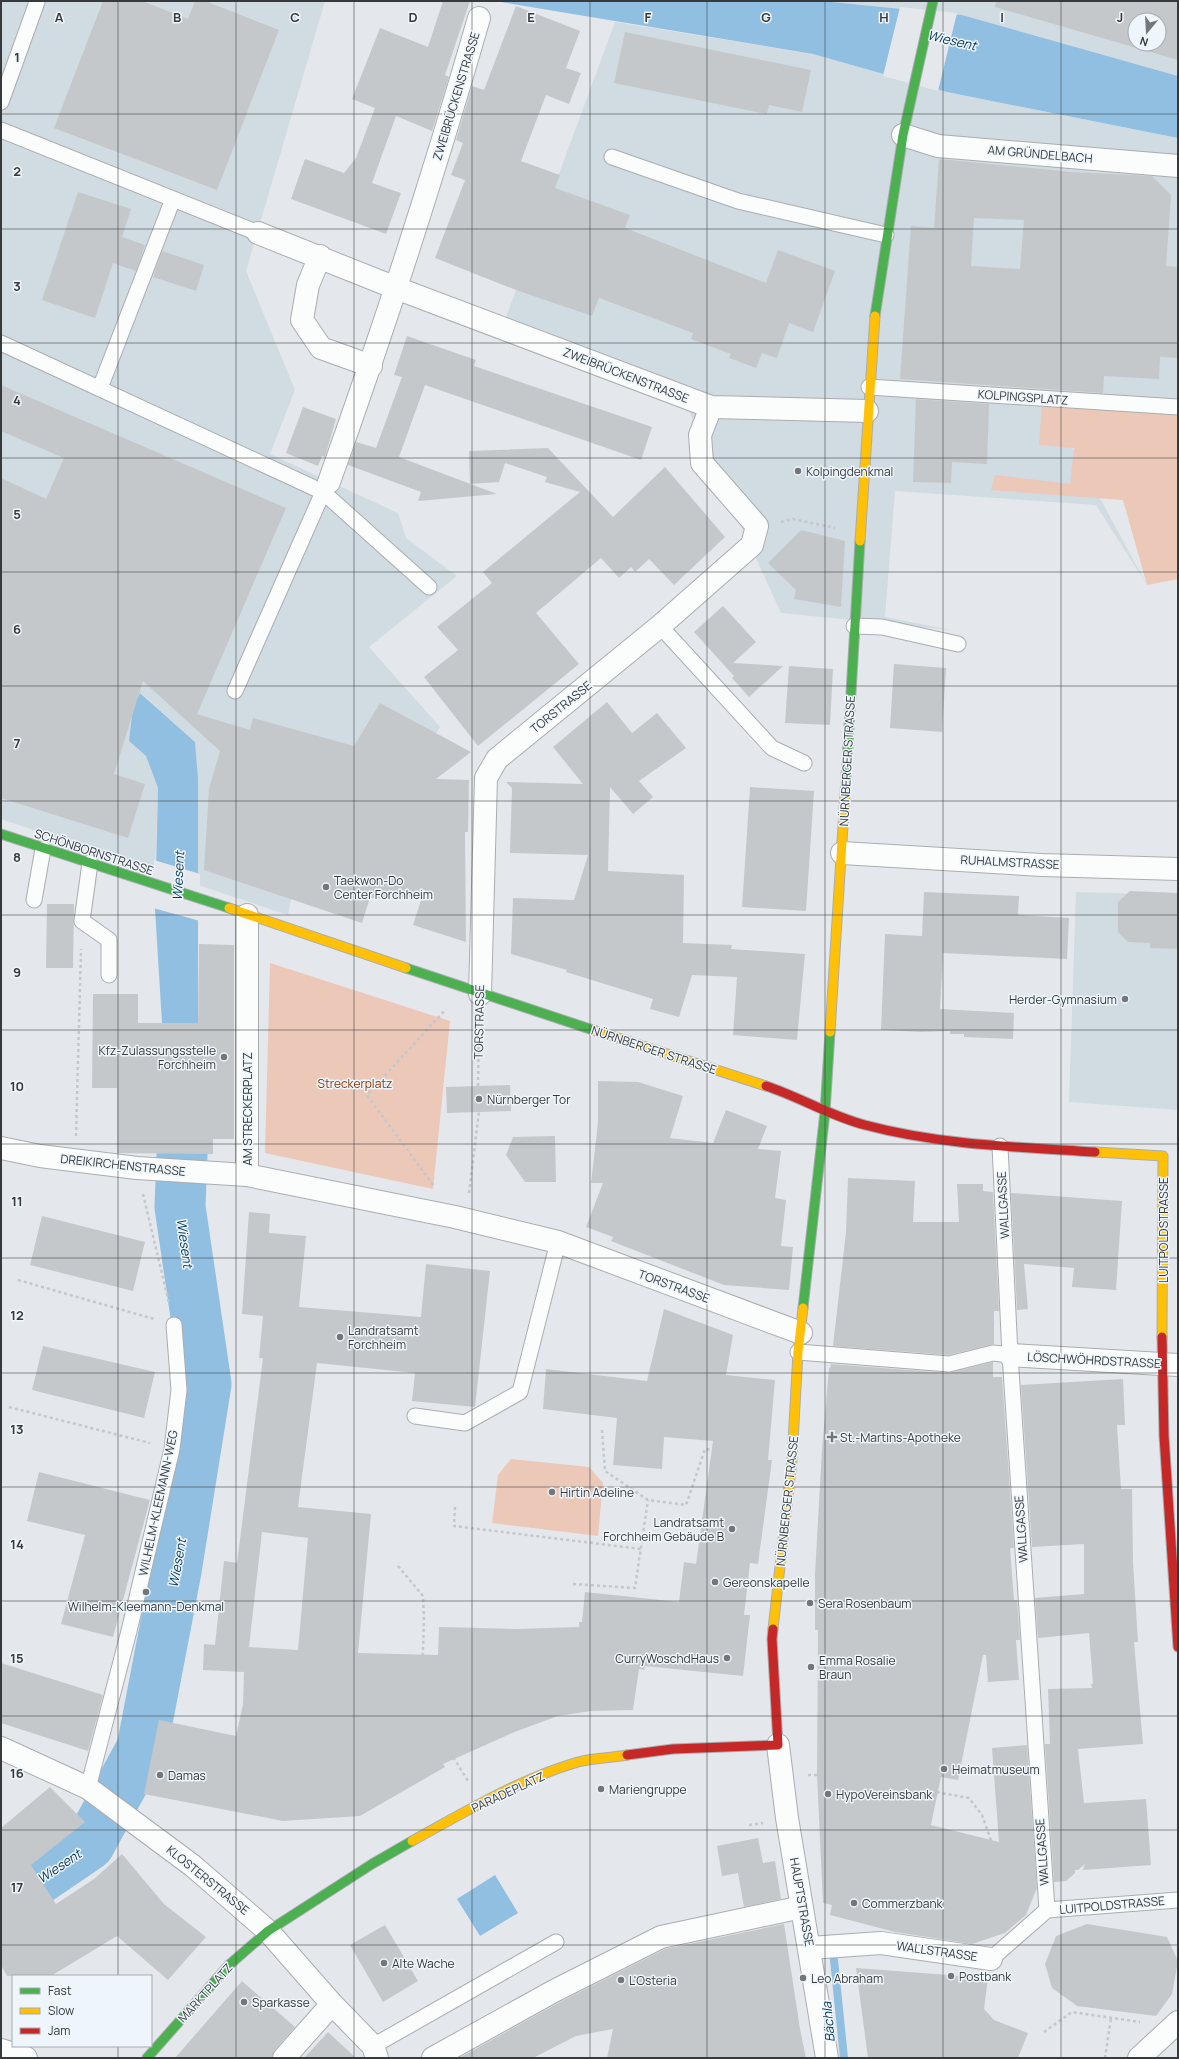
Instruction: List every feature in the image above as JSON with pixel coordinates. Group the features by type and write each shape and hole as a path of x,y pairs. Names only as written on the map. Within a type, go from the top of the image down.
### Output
{"street":[{"path":"866,411 876,301 886,235 903,135 934,1"},
{"name":"ZWEIBRÜCKENSTRASSE","path":"326,487 371,366 447,129 479,18"},
{"name":"AM GRÜNDELBACH","path":"903,135 938,146 1178,166"},
{"name":"ZWEIBRÜCKENSTRASSE","path":"258,233 320,256 396,288 711,407 866,411"},
{"path":"320,256 308,285 302,320 321,348 371,366"},
{"path":"711,407 700,435 702,463 757,526"},
{"name":"NÜRNBERGER STRASSE","path":"778,1745 772,1640 792,1460 799,1343 825,1112 842,854 866,411"},
{"name":"TORSTRASSE","path":"472,991 486,778 497,760 660,626 752,545 757,526"},
{"name":"SCHÖNBORNSTRASSE","path":"1,834 247,915"},
{"name":"RUHALMSTRASSE","path":"842,854 1178,869"},
{"path":"247,915 290,928 472,991"},
{"name":"AM STRECKERPLATZ","path":"247,915 247,1175 460,1218"},
{"name":"NÜRNBERGER STRASSE","path":"472,991 780,1090 825,1112"},
{"name":"LUITPOLDSTRASSE","path":"825,1112 864,1126 916,1137 1000,1146 1163,1156 1170,1364 1164,1436 1178,1647"},
{"name":"DREIKIRCHENSTRASSE","path":"1,1148 60,1158 137,1168 247,1175"},
{"name":"TORSTRASSE","path":"460,1218 558,1242 799,1343"},
{"name":"LÖSCHWÖHRDSTRASSE","path":"1010,1355 1170,1364"},
{"name":"PARADEPLATZ","path":"268,1930 372,1864 482,1803 528,1781 579,1762 673,1749 778,1745"},
{"name":"HAUPTSTRASSE","path":"778,1745 787,1818 810,1948 827,2058"},
{"name":"KLOSTERSTRASSE","path":"1,1748 88,1788 193,1866 268,1930 375,2052"},
{"path":"434,2058 554,1991 662,1937 802,1907"},
{"name":"MARKTPLATZ","path":"146,2058 229,1965 268,1930"},
{"name":"WALLSTRASSE","path":"810,1948 881,1943 991,1959"},
{"path":"284,2058 332,2004"},
{"path":"1139,2058 1176,2025"},
{"path":"1,2050 26,2058"}],"lane":[{"path":"1,102 37,2"},
{"path":"1,130 258,233"},
{"path":"612,157 738,201 886,235"},
{"path":"100,388 173,199"},
{"path":"1,343 326,487 429,587"},
{"name":"KOLPINGSPLATZ","path":"869,387 1178,407"},
{"path":"235,691 326,487"},
{"path":"660,626 772,748 804,763"},
{"path":"854,626 882,627 958,644"},
{"path":"34,900 43,849"},
{"path":"90,863 82,921 109,940 109,975"},
{"name":"WALLGASSE","path":"1000,1146 1010,1355 1042,1856 1047,1910"},
{"path":"415,1416 465,1423 520,1392 558,1242"},
{"name":"WILHELM-KLEEMANN-WEG","path":"88,1788 129,1631 172,1449 179,1390 174,1325"},
{"path":"799,1343 949,1364 993,1353 1010,1355"},
{"name":"LUITPOLDSTRASSE","path":"1047,1910 1178,1900"},
{"name":"WALLSTRASSE","path":"991,1959 1047,1910"},
{"path":"375,2052 556,1942"}],"path":[{"path":"757,526 793,519 860,534"},
{"path":"60,1158 76,1138 82,921"},
{"path":"460,1218 367,1095 472,991"},
{"name":"TORSTRASSE","path":"472,991 478,1086"},
{"path":"460,1218 479,1112"},
{"path":"18,1280 174,1325 137,1168"},
{"path":"9,1407 172,1449"},
{"path":"602,1430 605,1471 648,1500 686,1505 705,1449 792,1460"},
{"path":"573,1584 635,1588 648,1500"},
{"path":"455,1507 454,1526 641,1549"},
{"path":"398,1566 423,1596 424,1621 421,1706 482,1803"},
{"path":"860,1778 969,1798 982,1815 994,1849 999,1855 1007,1857 1042,1856"},
{"path":"1044,2032 1072,2012 1176,2025"},
{"path":"1104,2058 1111,2018"}],"shaded area":[{"path":"1,1 325,1 246,271 295,390 270,454 398,513 406,538 457,576 369,647 440,727 381,825 309,804 288,915 198,885 198,778 195,742 141,693 133,706 129,741 146,756 158,788 155,871 1,819"},
{"path":"822,1 1178,1 1178,76 962,15"},
{"path":"615,22 813,54 947,92 1178,138 1178,407 1044,395 1147,585 1096,505 895,491 885,617 951,630 781,613 680,392 502,328"},
{"name":"Herder-Gymnasium","path":"1076,892 1178,895 1178,1110 1069,1102"}],"green space":[{"path":"1042,403 1178,415 1178,579 1147,585 1123,500 991,490 995,475 1070,484 1074,448 1039,445"},
{"name":"Streckerplatz","path":"270,963 450,1021 433,1189 265,1153"},
{"path":"511,1459 589,1467 603,1483 598,1536 492,1523 498,1475"}],"water":[{"path":"495,1 822,1 962,15 1178,76 1178,138 947,92 813,54"},
{"path":"140,693 195,742 198,778 198,1064 162,1064 162,1023 155,909 158,788 146,756 129,741 133,706"},
{"path":"495,1875 518,1913 480,1936 457,1899"}],"pier":[{"path":"900,7 957,13 938,91 883,76"},
{"path":"154,860 200,874 200,921 153,908"}],"building":[{"path":"103,1 142,1 188,19 195,1 205,1 279,30 217,190 54,128"},
{"path":"443,1 470,1 445,75 449,77 432,131 396,116 372,183 401,193 386,234 291,199 305,159 344,173 356,158 375,108 352,99 380,28 428,47"},
{"path":"996,1 1178,1 1178,60 1150,52 1167,52 1167,12 1127,12 1127,45 995,7"},
{"path":"516,6 580,31 566,68 581,73 569,104 546,95 521,161 560,175 555,188 630,215 625,228 766,283 778,250 835,271 813,332 789,323 777,358 762,353 756,368 729,358 731,354 691,339 693,333 599,298 592,316 516,290 435,258 465,180 451,175 463,143 456,140 472,86 484,90"},
{"path":"625,32 811,70 802,112 769,105 767,114 614,83"},
{"path":"939,159 1072,172 1152,176 1171,195 1166,266 1178,267 1178,358 1160,357 1159,379 1104,376 1103,393 900,379 911,226 934,228","holes":["974,218 1024,220 1020,269 971,266"]},
{"path":"78,192 131,209 122,237 145,245 136,271 113,263 95,318 42,300"},
{"path":"162,251 204,265 196,291 153,277"},
{"path":"407,336 476,360 474,366 652,427 641,460 425,385 399,457 497,494 418,501 421,492 348,465 356,442 376,448 402,377 394,375"},
{"path":"1,385 286,508 197,714 250,730 253,718 354,746 380,703 471,752 436,779 469,780 468,832 465,832 466,942 413,925 422,897 370,898 362,923 204,870 209,789 220,751 143,681 114,774 145,784 128,838 1,798 1,478 46,499 64,458 1,431"},
{"path":"916,399 989,404 987,464 952,462 951,483 913,482"},
{"path":"303,407 336,419 325,457 322,456 318,466 286,453"},
{"path":"548,448 613,517 665,467 725,537 674,585 649,559 635,572 631,567 619,578 601,558 536,613 579,664 478,746 424,677 458,650 437,627 492,583 483,572 580,492 545,482 547,477 505,463 499,482 470,484 469,451"},
{"path":"801,530 845,541 841,607 794,599 796,590 768,563"},
{"path":"723,606 756,642 733,663 783,666 749,697 732,678 734,676 694,632"},
{"path":"894,664 946,668 942,732 890,728"},
{"path":"789,666 833,669 830,725 785,723"},
{"path":"607,702 632,733 657,713 686,748 639,781 653,797 633,814 610,787 608,871 684,875 683,943 732,945 731,949 805,954 797,1040 733,1035 737,977 692,975 679,1017 650,1009 653,999 566,972 567,970 511,954 513,898 574,900 588,855 510,853 512,788 506,782 583,784 553,747"},
{"path":"750,787 814,791 806,911 742,907"},
{"path":"1130,891 1178,893 1178,949 1150,948 1150,943 1128,942 1118,932 1118,902"},
{"path":"924,892 1019,896 1018,915 1069,918 1067,959 943,953 940,1009 1014,1013 1013,1039 964,1037 964,1034 950,1034 950,1031 921,1032 881,1030 885,934 922,936"},
{"path":"47,904 74,904 73,968 46,968"},
{"path":"199,944 234,945 234,1139 213,1139 213,1154 117,1153 117,1088 92,1088 93,994 138,994 138,1023 198,1023"},
{"path":"598,1081 638,1082 683,1096 670,1138 713,1143 726,1110 767,1126 758,1149 781,1151 775,1198 786,1200 781,1246 793,1247 789,1290 724,1285 611,1241 613,1237 586,1227 603,1183 591,1183 598,1123"},
{"name":"Nürnberger Tor","path":"510,1085 511,1111 447,1113 446,1087"},
{"path":"555,1136 556,1182 525,1182 506,1155 513,1137"},
{"path":"848,1178 915,1181 913,1222 959,1222 957,1184 983,1184 983,1191 993,1192 999,1311 994,1311 994,1344 948,1355 833,1346 846,1232"},
{"path":"1011,1193 1122,1201 1116,1290 1072,1287 1074,1268 1024,1264 1028,1309 1017,1310"},
{"path":"249,1212 270,1214 269,1233 306,1236 299,1307 421,1317 426,1264 490,1271 475,1407 412,1401 415,1373 317,1363 298,1507 371,1514 358,1653 438,1655 439,1627 515,1629 579,1627 579,1622 582,1622 585,1592 679,1602 684,1562 696,1564 713,1441 664,1437 662,1469 613,1465 617,1418 543,1409 546,1369 647,1381 664,1309 733,1335 726,1375 775,1380 768,1460 772,1460 758,1564 750,1563 744,1615 750,1615 743,1676 645,1666 644,1670 639,1669 633,1710 591,1711 558,1716 512,1733 443,1764 445,1767 360,1816 283,1821 144,1794 159,1720 236,1736 243,1704 244,1672 203,1670 204,1644 215,1645 224,1561 237,1563 263,1358 259,1358 263,1316 242,1314","holes":["262,1532 308,1538 298,1650 249,1647"]},
{"path":"42,1216 145,1242 133,1291 30,1265"},
{"path":"43,1346 155,1372 144,1418 32,1390"},
{"path":"993,1362 993,1377 1002,1377 1014,1548 1010,1548 1014,1600 1017,1600 1020,1640 1016,1640 1019,1680 988,1682 986,1655 983,1655 958,1780 941,1777 931,1825 999,1842 992,1748 1027,1745 1037,1888 1026,1915 1005,1933 972,1944 895,1932 830,1915 832,1905 823,1903 817,1775 818,1630 815,1630 815,1574 822,1449 829,1368 831,1364 949,1373"},
{"path":"1123,1379 1125,1425 1117,1425 1121,1489 1132,1489 1133,1562 1138,1642 1134,1642 1143,1744 1078,1749 1084,1803 1146,1799 1151,1865 1083,1870 1085,1864 1078,1870 1075,1870 1075,1873 1066,1881 1054,1882 1045,1744 1050,1744 1048,1689 1092,1688 1091,1684 1093,1684 1089,1633 1038,1638 1035,1598 1084,1594 1084,1544 1032,1547 1021,1385"},
{"path":"39,1472 150,1500 113,1637 61,1624 85,1535 27,1521"},
{"path":"1,1663 103,1695 88,1751 1,1723"},
{"path":"50,1787 85,1822 31,1865 56,1904 94,1879 122,1854 164,1904 206,1937 168,1980 117,1936 53,1975 7,1976 1,1965 1,1828"},
{"path":"758,1838 763,1863 775,1861 781,1899 744,1907 738,1873 722,1876 717,1846"},
{"path":"784,1924 800,2029 806,2058 607,2058 613,2029 576,2036 533,2058 459,2058 560,2002 665,1949"},
{"path":"1087,1924 1167,1937 1178,1961 1172,1994 1156,2016 1077,2006 1052,1988 1045,1964 1056,1936"},
{"name":"Alte Wache","path":"385,1925 418,1981 383,2002 350,1945"},
{"path":"856,1968 988,1978 984,2009 994,2020 1028,2033 1018,2058 868,2058"},
{"path":"242,1981 295,2027 275,2050 272,2058 175,2058"},
{"path":"328,2032 356,2058 304,2058"}],"waterway":[{"name":"Wiesent","path":"1,1915 17,1894 89,1845 142,1748 176,1571 206,1384 180,1207 182,1154"},
{"name":"Bächla","path":"834,1960 844,2058"}],"traffic: fast":[{"path":"875,316 903,135 933,1"},
{"path":"845,794 860,541"},
{"path":"1,834 229,908"},
{"path":"406,968 596,1031"},
{"path":"803,1308 825,1112 830,1032"},
{"path":"147,2058 229,1965 268,1931 372,1864 412,1841"}],"traffic: slow":[{"path":"860,541 875,316"},
{"path":"830,1032 845,794"},
{"path":"229,908 406,968"},
{"path":"596,1031 766,1086"},
{"path":"1095,1152 1163,1156 1162,1337"},
{"path":"773,1629 792,1460 798,1352 803,1308"},
{"path":"412,1841 493,1797 535,1777 578,1762 627,1755"}],"traffic: jam":[{"path":"766,1086 791,1095 827,1112 865,1125 893,1132 950,1141 1008,1147 1095,1152"},
{"path":"1162,1337 1164,1436 1178,1647"},
{"path":"627,1755 673,1749 778,1745 772,1639 773,1629"}],"place":[{"name":"Kolpingdenkmal","path":"798,471"},
{"name":"Taekwon-Do Center Forchheim","path":"326,887"},
{"name":"Herder-Gymnasium","path":"1125,999"},
{"name":"Kfz-Zulassungsstelle Forchheim","path":"224,1057"},
{"name":"Nürnberger Tor","path":"479,1099"},
{"name":"Landratsamt Forchheim","path":"340,1337"},
{"name":"St.-Martins-Apotheke","path":"832,1437"},
{"name":"Hirtin Adeline","path":"552,1492"},
{"name":"Landratsamt Forchheim Gebäude B","path":"732,1529"},
{"name":"Gereonskapelle","path":"715,1582"},
{"name":"Wilhelm-Kleemann-Denkmal","path":"146,1592"},
{"name":"Sera Rosenbaum","path":"810,1603"},
{"name":"CurryWoschdHaus","path":"727,1658"},
{"name":"Emma Rosalie Braun","path":"811,1667"},
{"name":"Heimatmuseum","path":"944,1769"},
{"name":"Damas","path":"160,1775"},
{"name":"Mariengruppe","path":"601,1789"},
{"name":"HypoVereinsbank","path":"828,1794"},
{"name":"Commerzbank","path":"854,1903"},
{"name":"Alte Wache","path":"384,1963"},
{"name":"Postbank","path":"951,1976"},
{"name":"Leo Abraham","path":"803,1978"},
{"name":"L'Osteria","path":"621,1980"},
{"name":"Sparkasse","path":"244,2002"}]}
